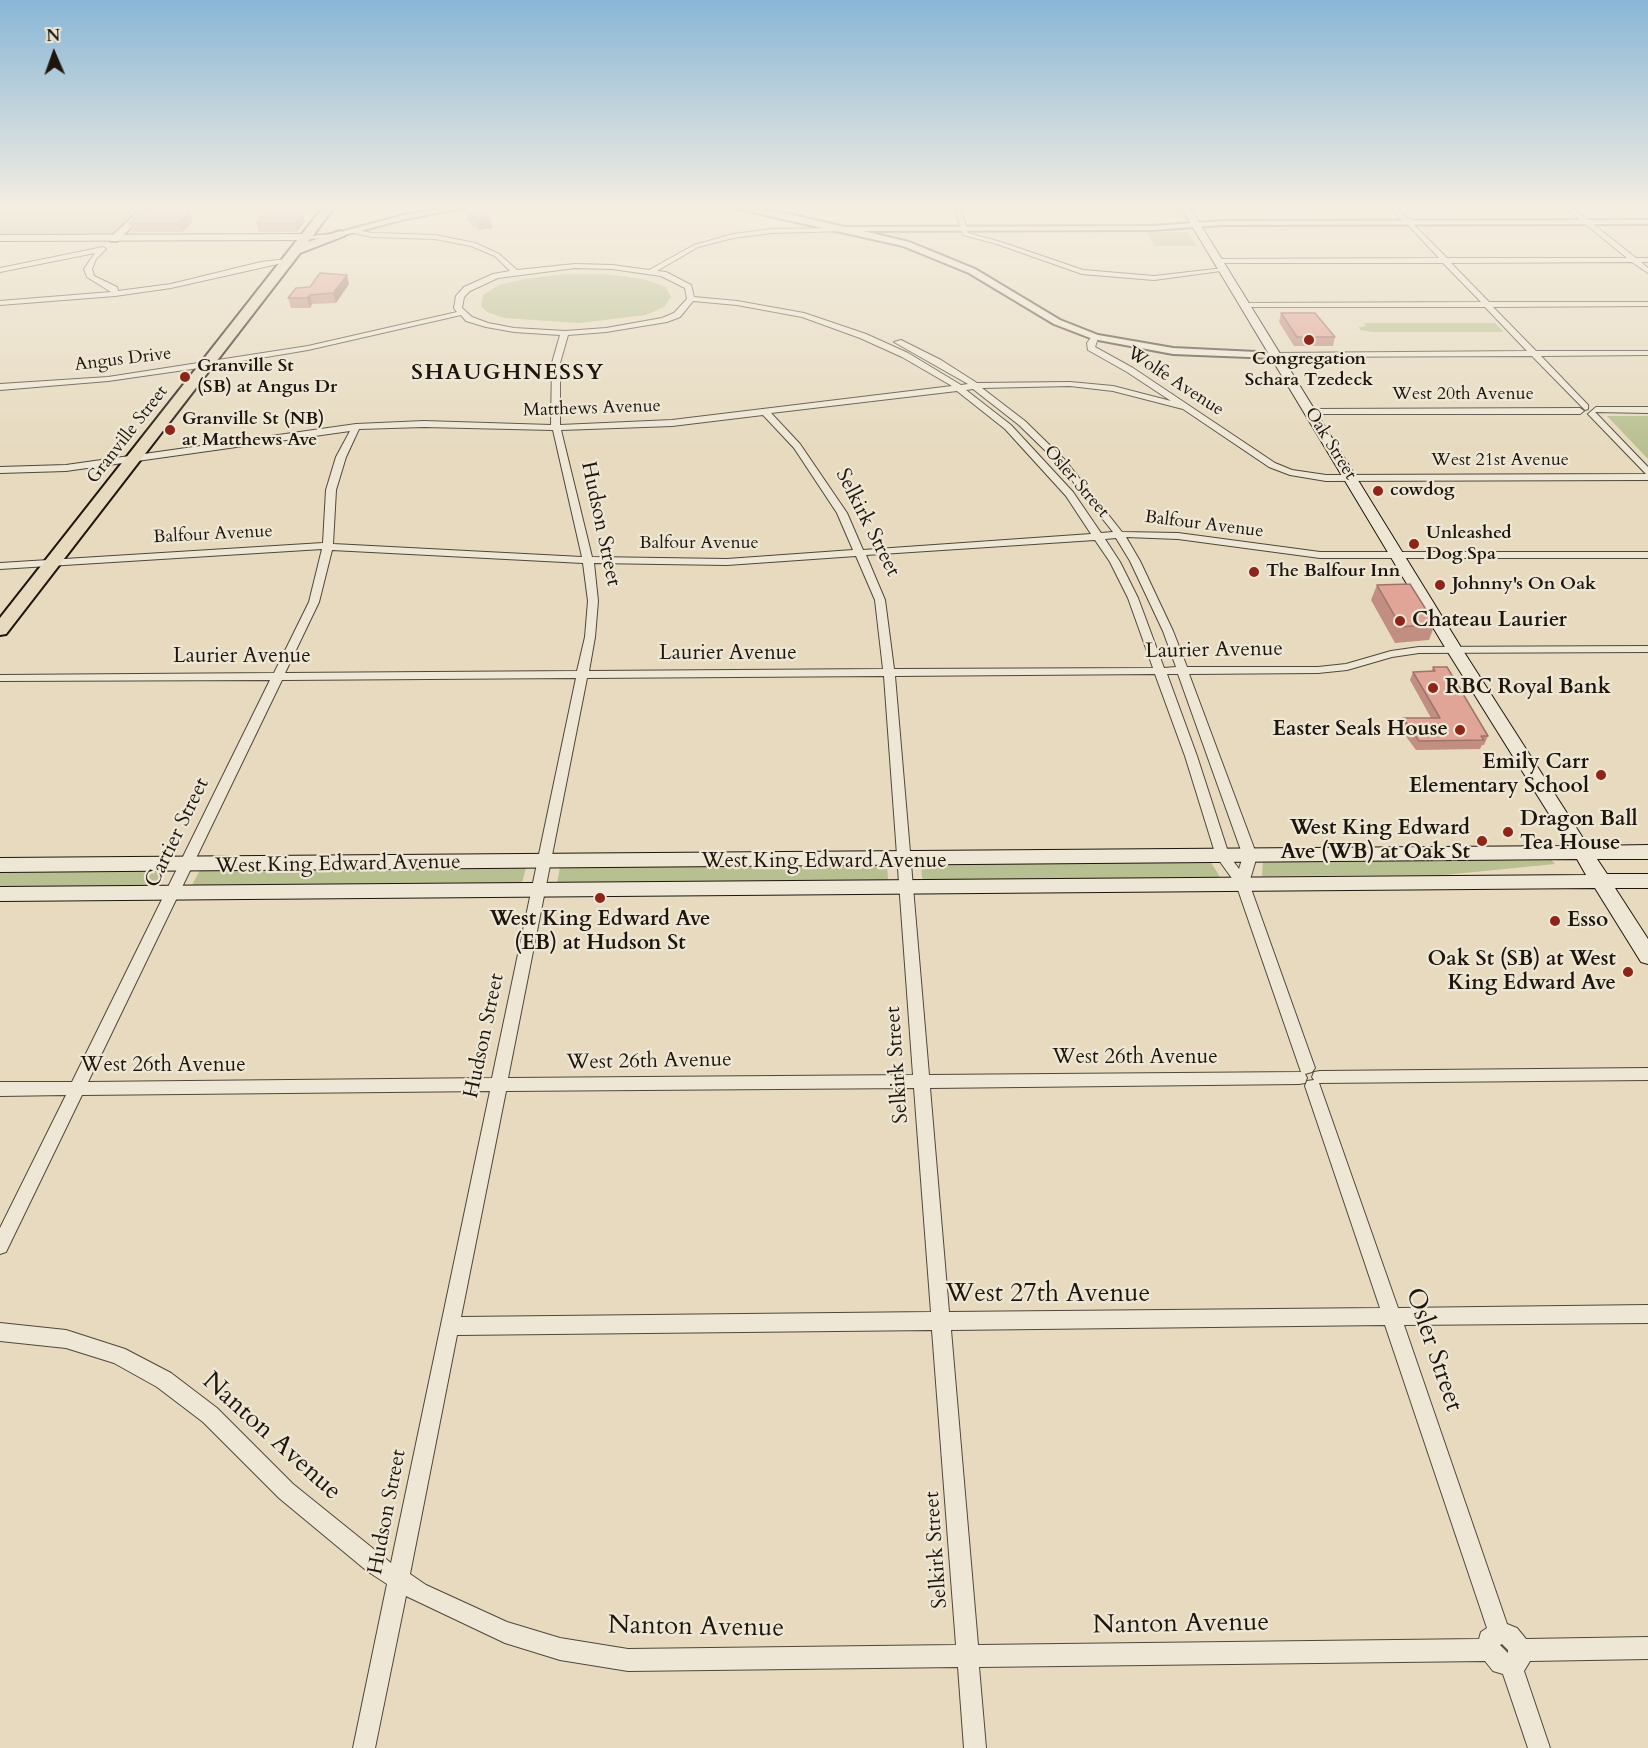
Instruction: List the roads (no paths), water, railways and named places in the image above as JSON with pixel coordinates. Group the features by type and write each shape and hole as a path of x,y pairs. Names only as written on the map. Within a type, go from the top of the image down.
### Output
{"highway":[{"name":"Granville Street","path":"0,630 267,288"}],"main road":[{"name":"Oak Street","path":"1234,288 1454,649 1648,956"},
{"name":"West King Edward Avenue","path":"0,865 1648,852"},
{"name":"West King Edward Avenue","path":"0,894 906,885 1648,881"}],"street":[{"path":"111,288 115,294"},
{"path":"0,303 115,294 157,288"},
{"path":"471,288 460,296 459,309 486,325 514,330 565,333 606,330 664,320 677,315 691,297 688,288"},
{"path":"1002,288 1057,322 1096,337 1182,352 1274,355 1648,353"},
{"path":"1471,288 1648,474"},
{"name":"Osler Street","path":"691,297 779,302 843,319 918,351 975,385 1022,423 1062,462 1119,534 1153,597 1183,671 1250,856"},
{"name":"Osler Street","path":"691,297 772,308 833,324 905,355 957,387 1008,427 1070,494 1098,535 1134,597 1191,756 1223,856 1242,883 1391,1317 1495,1641"},
{"path":"1245,305 1648,304"},
{"name":"Angus Drive","path":"0,387 108,378 209,361 308,348 459,309"},
{"name":"Hudson Street","path":"364,1748 497,1085 583,674 593,601 587,560 556,428 554,382 556,363 565,333"},
{"name":"Wolfe Avenue","path":"1096,337 1091,348 1284,470 1315,477 1351,478"},
{"name":"Angus Drive","path":"0,379 209,361"},
{"name":"Matthews Avenue","path":"0,470 66,468 356,427 424,424 556,428 672,423 975,385 1070,384 1113,389 1184,407"},
{"name":"West 20th Avenue","path":"1311,412 1648,411"},
{"name":"Selkirk Street","path":"766,413 797,446 822,479 862,554 880,600 889,673 905,859 975,1748"},
{"name":"Cartier Street","path":"0,1246 315,602 328,547 331,490 341,457 356,427"},
{"name":"West 21st Avenue","path":"1351,478 1648,474"},
{"name":"Balfour Avenue","path":"0,566 328,547 587,560 727,562 1119,534 1178,536 1320,555 1648,555"},
{"name":"Laurier Avenue","path":"0,678 1333,669 1398,653 1454,649 1648,649"},
{"path":"1242,883 1250,856"},
{"name":"West 26th Avenue","path":"0,1089 1648,1074"},
{"name":"West 27th Avenue","path":"449,1326 1648,1314"},
{"name":"Nanton Avenue","path":"0,1332 77,1342 118,1355 164,1380 210,1414 286,1491 331,1529 398,1578 419,1592 505,1632 560,1649 628,1660 967,1656 1495,1641"},
{"path":"1495,1641 1497,1659 1648,1648"},
{"path":"1515,1658 1539,1748"}],"place":[{"name":"Congregation Schara Tzedeck","path":"1309,340"},
{"name":"Granville St (SB) at Angus Dr","path":"185,377"},
{"name":"Granville St (NB) at Matthews Ave","path":"170,430"},
{"name":"cowdog","path":"1378,491"},
{"name":"Unleashed Dog Spa","path":"1414,544"},
{"name":"The Balfour Inn","path":"1254,572"},
{"name":"Johnny's On Oak","path":"1440,585"},
{"name":"Chateau Laurier","path":"1400,621"},
{"name":"RBC Royal Bank","path":"1433,688"},
{"name":"Easter Seals House","path":"1460,730"},
{"name":"Emily Carr Elementary School","path":"1601,775"},
{"name":"Dragon Ball Tea House","path":"1508,832"},
{"name":"West King Edward Ave (WB) at Oak St","path":"1482,841"},
{"name":"West King Edward Ave (EB) at Hudson St","path":"600,898"},
{"name":"Esso","path":"1555,921"},
{"name":"Oak St (SB) at West King Edward Ave","path":"1628,972"}],"district":[{"name":"SHAUGHNESSY","path":"508,374"}]}
